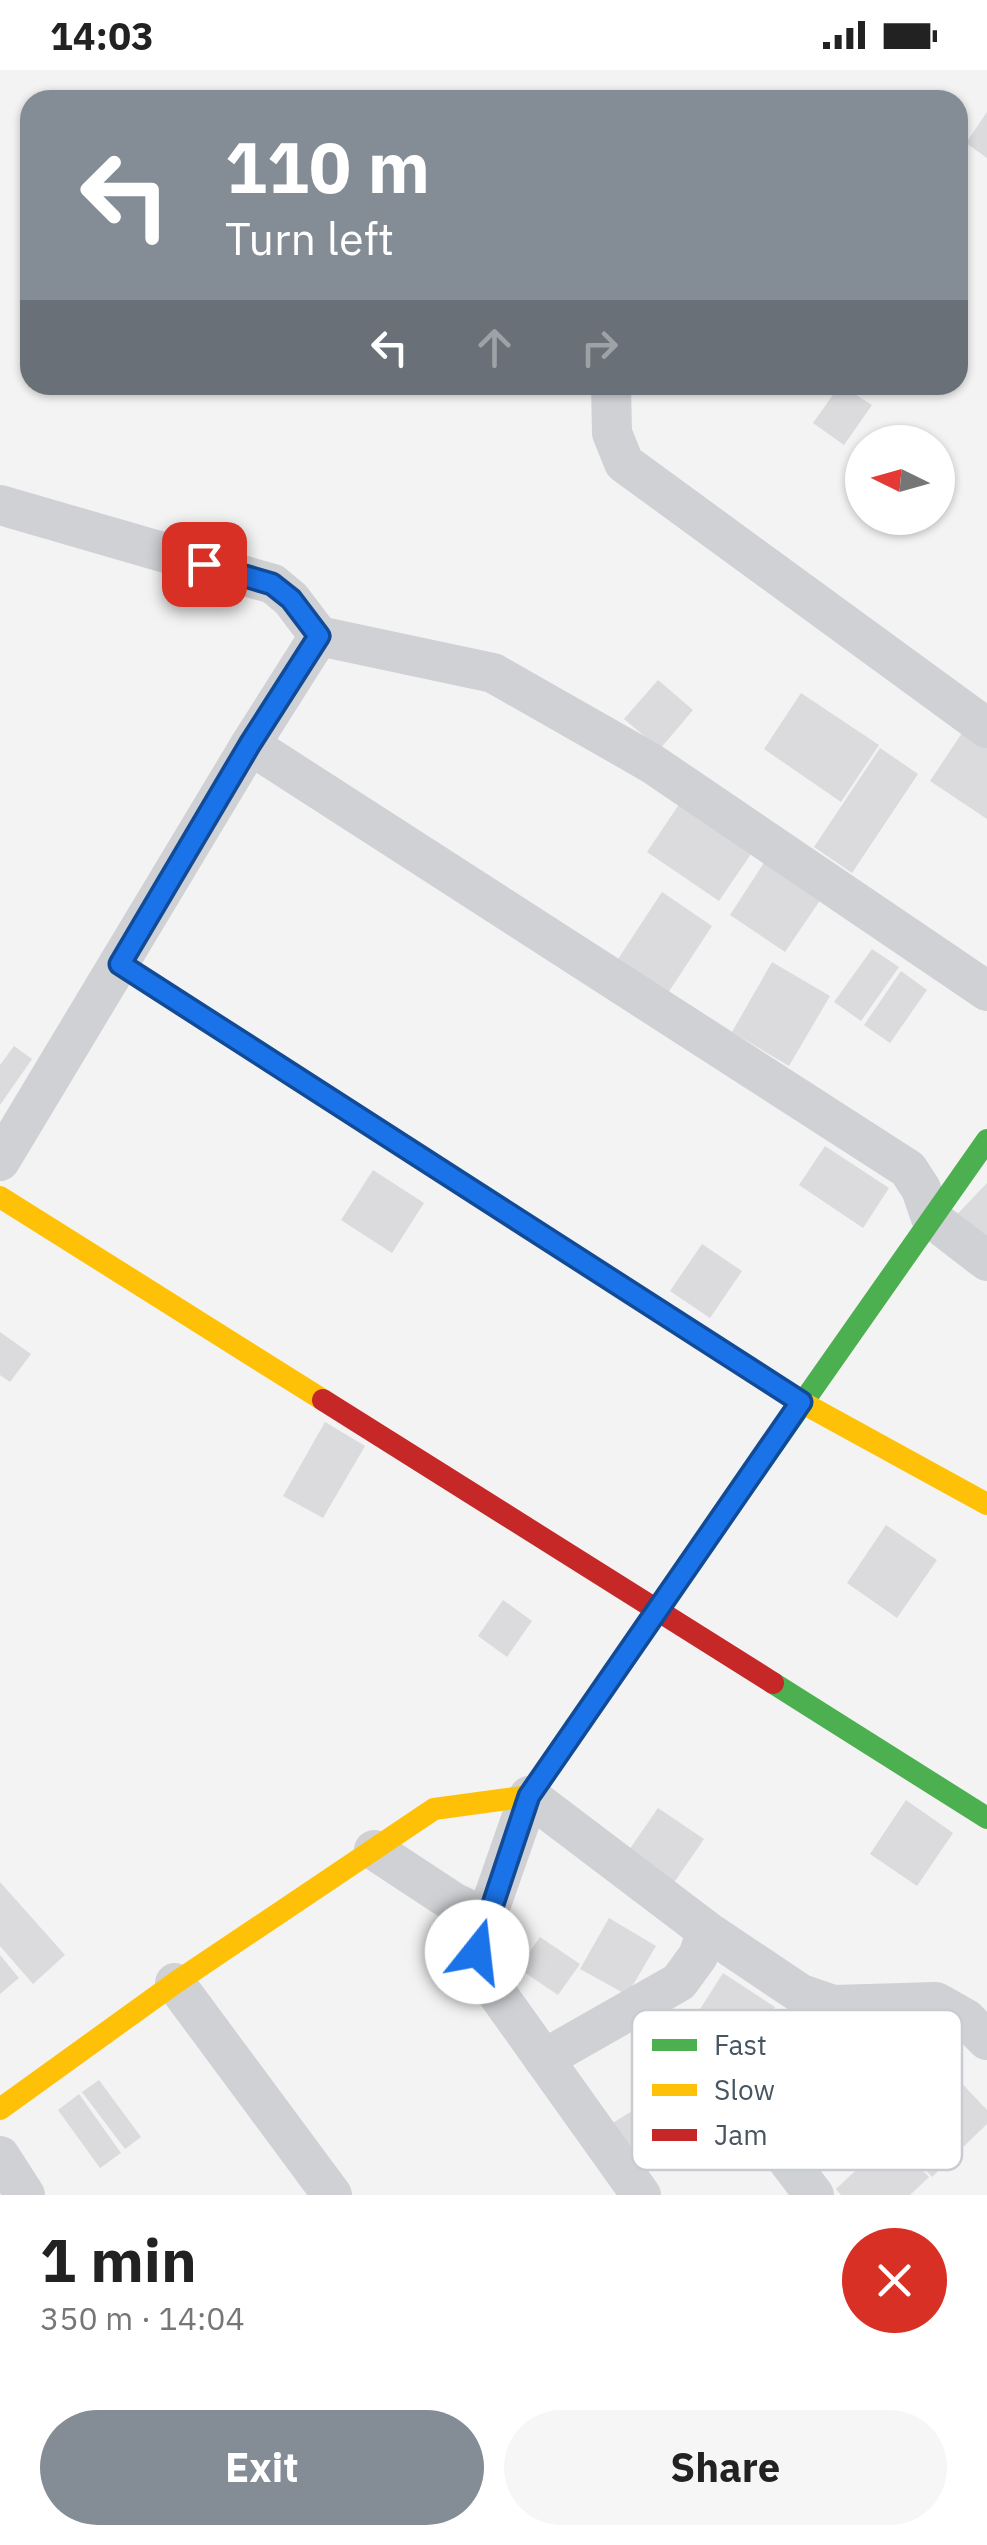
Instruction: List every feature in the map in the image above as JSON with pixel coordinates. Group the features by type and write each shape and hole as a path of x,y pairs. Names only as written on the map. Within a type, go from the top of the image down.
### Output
{"street":[{"path":"611,395 612,434 624,463 987,728"},
{"path":"0,505 272,584 291,599 319,636 493,673 651,764 987,991"},
{"path":"0,1161 319,636"},
{"path":"250,744 908,1169 921,1189 931,1218 987,1261"},
{"path":"120,964 801,1402 987,1504"},
{"path":"641,2195 479,1968 477,1952 486,1918 529,1796 987,1140"},
{"path":"0,1197 987,1818"},
{"path":"0,2109 175,1983 434,1809 529,1796 708,1931 801,1994 833,2005 936,2002 951,2010"},
{"path":"374,1850 453,1902 486,1918"},
{"path":"544,2059 679,1982 698,1956 708,1931"},
{"path":"175,1983 332,2195"},
{"path":"962,2016 987,2040"},
{"path":"0,2156 25,2195"},
{"path":"795,2170 814,2195"}],"building":[{"path":"987,112 987,158 968,144"},
{"path":"833,395 856,395 872,405 858,425 845,425 844,445 813,423"},
{"path":"658,680 693,710 660,749 624,719"},
{"path":"801,693 879,745 841,802 764,749"},
{"path":"966,727 987,741 987,819 930,781"},
{"path":"880,748 918,774 852,873 814,847"},
{"path":"680,803 753,851 719,901 647,852"},
{"path":"769,855 825,893 785,952 730,915"},
{"path":"662,892 712,926 668,993 618,959"},
{"path":"872,949 899,967 861,1021 834,1002"},
{"path":"772,962 830,996 789,1066 732,1032"},
{"path":"901,971 927,990 890,1043 864,1025"},
{"path":"14,1046 32,1059 0,1105 0,1065"},
{"path":"825,1146 889,1188 863,1228 799,1185"},
{"path":"373,1170 424,1203 392,1253 341,1220"},
{"path":"987,1183 987,1257 946,1226"},
{"path":"702,1244 742,1271 710,1318 670,1291"},
{"path":"0,1332 31,1354 10,1382 0,1375"},
{"path":"325,1422 365,1446 323,1518 283,1496"},
{"path":"886,1525 937,1560 897,1618 847,1583"},
{"path":"503,1600 532,1621 507,1657 478,1636"},
{"path":"906,1800 953,1833 917,1886 870,1854"},
{"path":"658,1808 704,1839 673,1884 627,1853"},
{"path":"0,1882 65,1955 33,1984 0,1946"},
{"path":"609,1918 656,1946 627,1995 580,1969"},
{"path":"540,1937 580,1964 558,1995 518,1968"},
{"path":"0,1955 19,1978 0,1994"},
{"path":"723,1973 775,2007 773,2010 700,2010"},
{"path":"99,2080 141,2137 125,2149 82,2092"},
{"path":"962,2084 987,2110 987,2124 962,2148"},
{"path":"79,2094 121,2153 100,2168 58,2110"},
{"path":"632,2111 632,2158 611,2124"},
{"path":"856,2170 922,2170 929,2177 910,2195 841,2195 836,2189"}],"traffic: fast":[{"path":"120,964 672,1319"},
{"path":"658,1609 987,1140"},
{"path":"773,1683 987,1818"}],"traffic: slow":[{"path":"0,1197 323,1400"},
{"path":"672,1319 801,1402 987,1504"},
{"path":"0,2109 175,1983 434,1809 529,1796 658,1609"}],"traffic: jam":[{"path":"323,1400 773,1683"}],"route":[{"path":"204,564 272,584 291,599 319,636 120,964 801,1402 529,1796 477,1952"}]}
